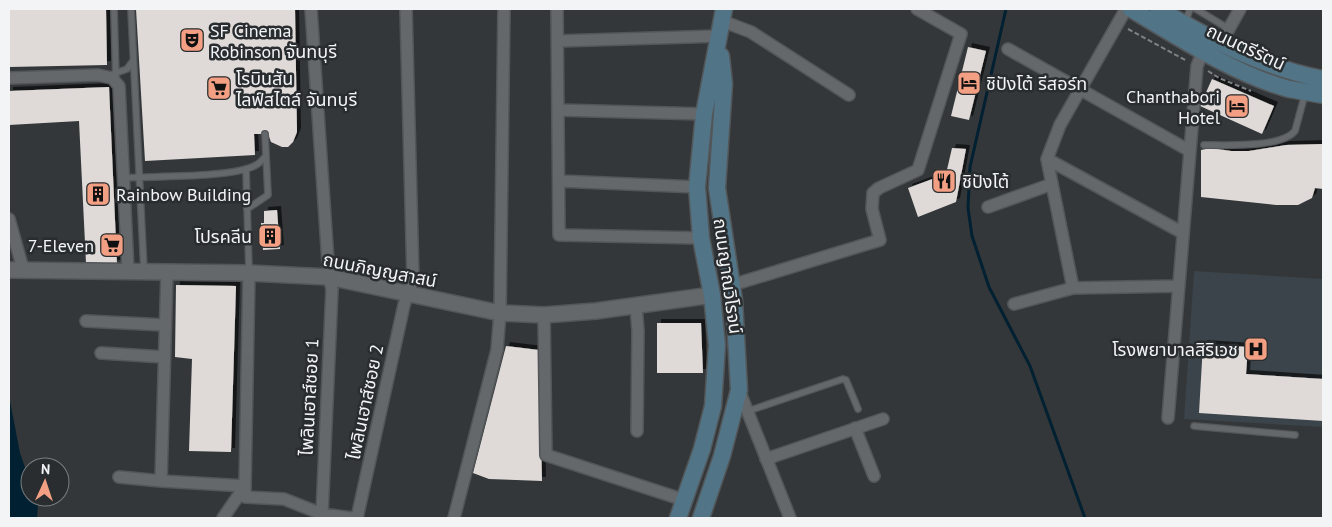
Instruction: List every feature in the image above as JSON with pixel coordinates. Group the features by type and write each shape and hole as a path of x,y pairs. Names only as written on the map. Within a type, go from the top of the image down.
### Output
{"main road":[{"name":"ถนนตรีรัตน์","path":"1130,9 1203,51 1261,79 1288,88 1323,95"},
{"name":"ถนนตรีรัตน์","path":"1158,9 1187,17 1225,36 1271,65 1323,79"},
{"name":"ถนนญาณวิโรจน์","path":"701,518 722,456 739,390 734,300 717,188 724,84 722,22"},
{"name":"ถนนญาณวิโรจน์","path":"678,518 702,449 713,406 717,345 712,295 701,238 697,187 704,114 722,22"},
{"path":"712,295 732,285"}],"street":[{"name":"ไพลินเฮาส์ซอย 1","path":"311,9 329,277 332,289 320,516"},
{"name":"ไพลินเฮาส์ซอย 2","path":"357,518 413,279 406,9"},
{"path":"454,518 497,350 500,313 504,9"},
{"path":"557,9 559,235 701,238"},
{"path":"732,285 880,240 872,209 873,194 880,188 918,170 961,34 917,9"},
{"path":"1073,288 1047,159 1060,125 1126,9"},
{"path":"1225,36 1240,9"},
{"path":"558,41 722,22 752,32 849,96"},
{"path":"1008,49 1190,151"},
{"path":"1168,418 1198,66 1203,51"},
{"path":"9,78 98,75 116,78 120,90 128,271"},
{"path":"558,110 704,114"},
{"path":"1047,159 1183,233"},
{"path":"559,180 697,187"},
{"path":"988,206 1052,184"},
{"path":"9,219 16,269"},
{"name":"ถนนภิญญสาสน์","path":"16,269 249,273 329,277 500,313 544,315 636,306 712,295"},
{"path":"161,481 164,324 167,272"},
{"path":"249,273 245,497 284,499 320,516 352,518"},
{"path":"1014,304 1073,288 1179,286"},
{"path":"636,306 638,331 637,431"},
{"path":"544,315 546,455 684,500"},
{"path":"86,321 164,324"},
{"path":"101,353 164,357"},
{"path":"739,390 790,518"},
{"path":"766,459 883,419"},
{"path":"855,428 874,476"},
{"path":"119,477 244,486"},
{"path":"223,518 244,486"}],"lane":[{"path":"114,9 116,78"},
{"path":"131,9 144,271"},
{"path":"1196,9 1225,36"},
{"path":"116,78 133,61"},
{"path":"1204,145 1266,144 1291,136 1298,123 1306,92"},
{"path":"247,209 268,195 265,134"},
{"path":"124,178 246,169 256,165 265,157"},
{"path":"246,169 249,273"},
{"path":"748,411 843,379 846,380 858,409"},
{"path":"1194,426 1295,435"}],"path":[{"path":"1128,29 1193,64"}],"shaded area":[{"name":"โรงพยาบาลสิริเวช","path":"1194,271 1323,279 1323,427 1184,419"}],"water":[{"path":"9,396 21,457 20,507 38,507 37,518 9,518"}],"building":[{"path":"9,9 106,9 107,65 9,67"},
{"name":"โรบินสัน ไลฟ์สไตล์ จันทบุรี","path":"136,9 295,9 297,132 293,142 288,147 282,147 271,142 268,134 254,134 255,155 145,161"},
{"name":"ชิปังโต้ รีสอร์ท","path":"968,47 986,51 969,120 951,116"},
{"name":"Chanthabori Hotel","path":"1212,79 1274,106 1262,134 1200,106"},
{"name":"Rainbow Building","path":"109,87 117,264 86,263 79,121 9,125 9,91"},
{"path":"1323,144 1323,189 1315,188 1312,198 1298,205 1276,205 1201,197 1201,150 1211,148 1249,151 1286,145"},
{"name":"ชิปังโต้","path":"952,148 966,149 956,202 918,217 908,188 946,174"},
{"name":"โปรคลีน","path":"277,210 280,249 263,250 261,223 264,223 264,211"},
{"path":"176,285 236,286 231,452 189,451 192,359 175,357"},
{"path":"657,323 701,323 703,373 657,373"},
{"path":"1203,344 1248,347 1246,374 1323,379 1323,421 1199,413"},
{"path":"506,346 539,350 542,481 489,479 473,473"}],"waterway":[{"path":"1006,9 970,167 968,208 972,236 989,287 1030,366 1085,518"}],"place":[{"name":"SF Cinema Robinson จันทบุรี","path":"192,40"},
{"name":"ชิปังโต้ รีสอร์ท","path":"969,83"},
{"name":"โรบินสัน ไลฟ์สไตล์ จันทบุรี","path":"219,88"},
{"name":"Chanthabori Hotel","path":"1237,106"},
{"name":"ชิปังโต้","path":"944,181"},
{"name":"Rainbow Building","path":"98,194"},
{"name":"โปรคลีน","path":"270,236"},
{"name":"7-Eleven","path":"112,245"},
{"name":"โรงพยาบาลสิริเวช","path":"1256,349"}]}
